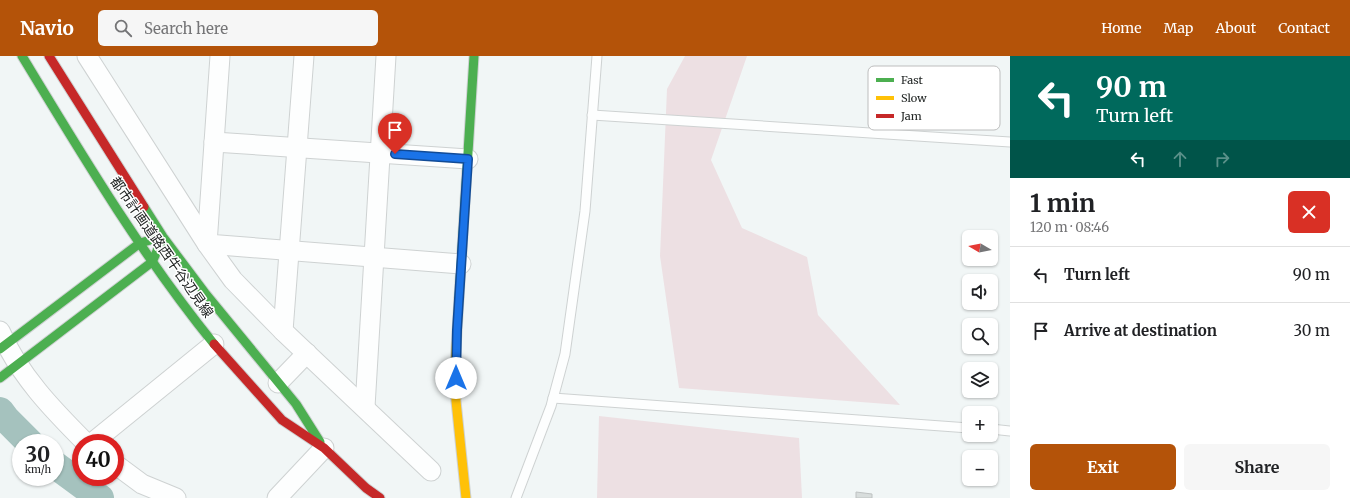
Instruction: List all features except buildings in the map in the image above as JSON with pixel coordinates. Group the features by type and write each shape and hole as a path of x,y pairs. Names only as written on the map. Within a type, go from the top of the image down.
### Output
{"main road":[{"name":"都市計画道路西牛谷辺見線","path":"22,56 78,148 152,262 214,344 282,420 324,448 366,488 380,498"},
{"name":"都市計画道路西牛谷辺見線","path":"49,56 163,237 205,294 296,404 324,448"},
{"path":"466,498 456,401 455,366 474,56"},
{"path":"2,343 140,243 163,237"},
{"path":"0,378 152,262 163,237"}],"street":[{"path":"87,56 207,244 233,280 283,331 431,471"},
{"path":"207,244 220,56"},
{"path":"283,331 304,56"},
{"path":"365,407 386,56"},
{"path":"214,142 468,159"},
{"path":"207,244 461,264"},
{"path":"2,343 15,366 52,409 77,434"},
{"path":"103,434 214,344"},
{"path":"278,383 307,353"},
{"path":"278,498 324,448"},
{"path":"124,471 142,484 176,498"}],"lane":[{"path":"516,498 553,398 565,354 585,211 597,56"},
{"path":"592,115 1010,142"},
{"path":"553,398 962,427"},
{"path":"998,430 1010,431"}],"shaded area":[{"path":"685,56 747,56 711,160 742,228 807,257 818,315 900,405 679,388 660,256 667,89"},
{"path":"599,416 799,438 802,498 597,498"}],"waterway":[{"path":"0,411 21,434"},
{"path":"64,472 100,498"}],"traffic: fast":[{"path":"22,56 113,203 187,310 214,344"},
{"path":"459,298 474,56"},
{"path":"144,207 163,237 205,293 296,404 320,442"},
{"path":"0,349 140,243 154,239"},
{"path":"0,378 152,262 158,249"}],"traffic: slow":[{"path":"459,298 455,366 456,401 466,498"}],"traffic: jam":[{"path":"49,56 144,207"},
{"path":"214,344 282,420 324,448 366,488 380,498"}],"route":[{"path":"395,154 468,159 455,366 456,378"}]}
